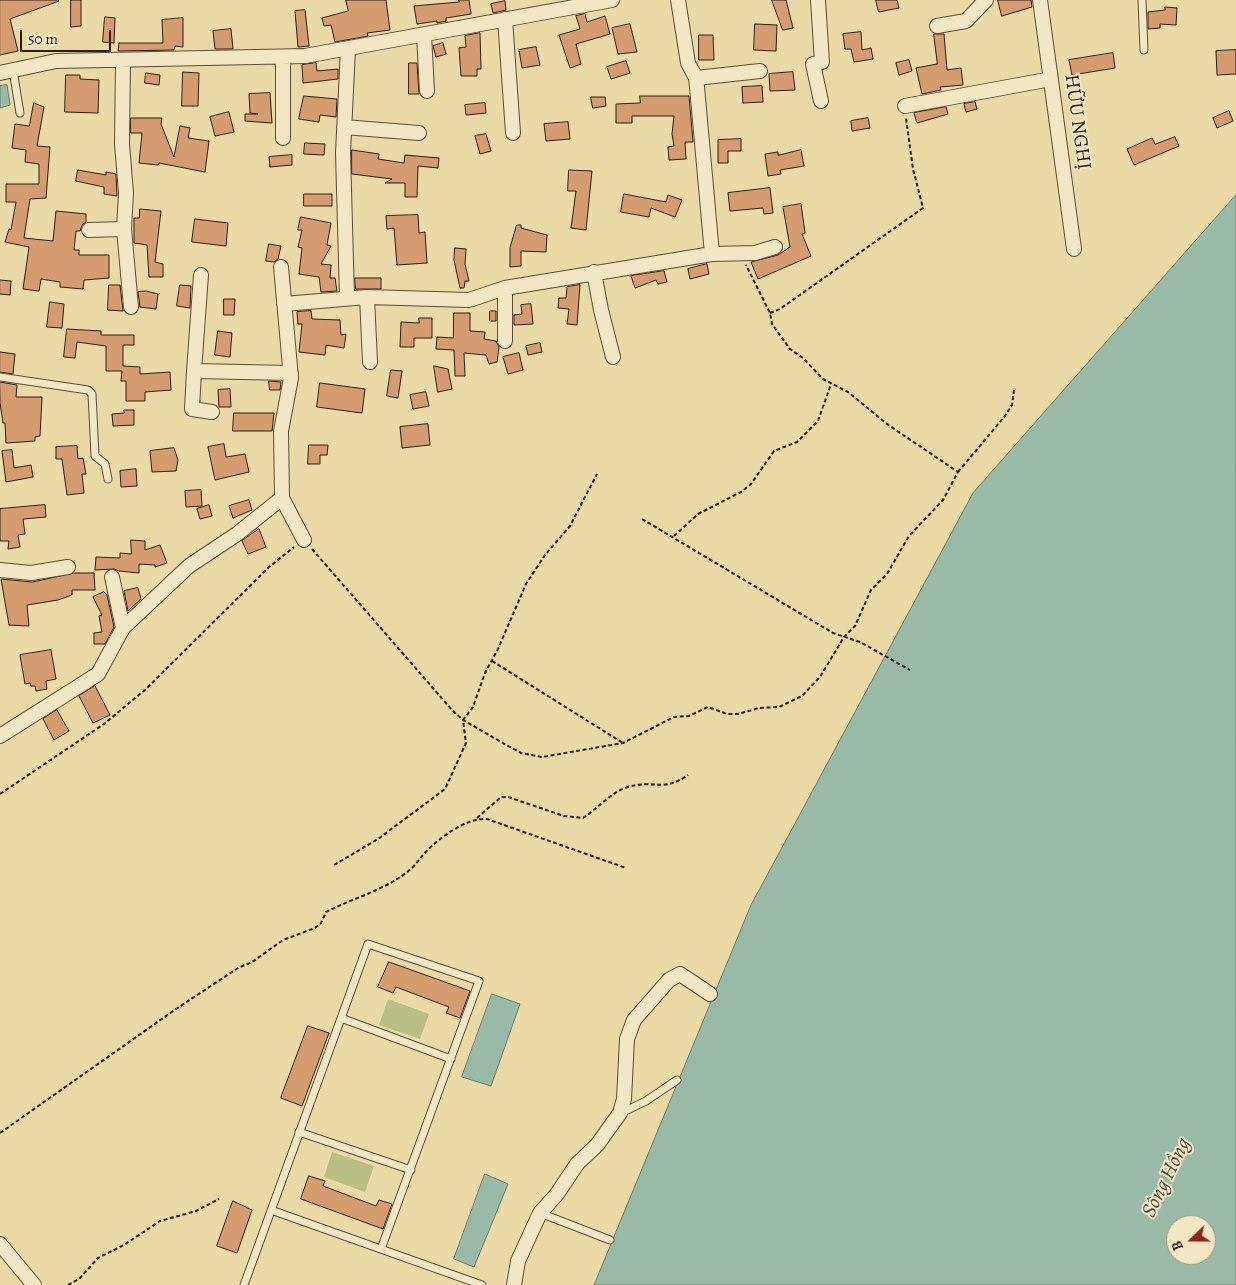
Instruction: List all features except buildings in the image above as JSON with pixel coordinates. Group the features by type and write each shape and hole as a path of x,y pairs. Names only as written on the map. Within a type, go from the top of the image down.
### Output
{"street":[{"path":"6,71 56,61 305,56 481,25 590,2 612,0"},
{"path":"678,0 688,63 696,78 712,254"},
{"path":"818,0 822,62 813,64 821,101"},
{"path":"937,26 966,21 986,0"},
{"name":"HỮU NGHỊ","path":"1040,0 1074,249"},
{"path":"505,20 513,133"},
{"path":"424,35 427,91"},
{"path":"347,298 344,128 348,49"},
{"path":"283,57 283,138"},
{"path":"123,60 122,144 126,206 124,229 131,307"},
{"path":"696,78 760,71"},
{"path":"905,106 1051,80"},
{"path":"344,128 419,133"},
{"path":"89,230 124,229"},
{"path":"284,304 367,297 469,300 504,288 594,272 712,254 755,253 776,247"},
{"path":"281,267 291,373 282,431 282,498 304,540"},
{"path":"594,272 613,357"},
{"path":"201,275 192,409 212,412"},
{"path":"504,288 505,341"},
{"path":"367,297 370,362"},
{"path":"194,370 291,373"},
{"path":"0,736 67,691 83,684 98,674 123,628 189,566 237,534 282,498"},
{"path":"0,570 32,573 68,567"},
{"path":"112,577 123,628"},
{"path":"514,1285 518,1261 540,1213 557,1194 577,1164 597,1145 620,1113 624,1099 627,1039 634,1020 669,980 680,974 710,994"},
{"path":"0,1244 34,1285"}],"lane":[{"path":"1142,0 1144,50"},
{"path":"6,71 20,113"},
{"path":"0,377 88,390 92,394 95,456 105,464 108,479"},
{"path":"244,1285 298,1132 368,944 479,981 411,1170 380,1249"},
{"path":"341,1018 451,1059"},
{"path":"620,1113 646,1101 676,1080"},
{"path":"298,1132 411,1170"},
{"path":"271,1210 482,1285"},
{"path":"540,1213 610,1240"}],"path":[{"path":"770,313 780,309 923,208 913,169 905,106"},
{"path":"741,254 770,313 772,324 790,349 831,384 848,392 888,424 958,472"},
{"path":"674,536 698,514 740,492 751,484 774,451 797,442 818,421 831,384"},
{"path":"0,794 104,724 169,668 268,568 304,540 452,710 463,720 521,753 542,758 623,743 674,717 689,716 708,707 727,714 738,714 759,708 780,707 802,696 820,676 844,637 855,626 871,590 887,574 909,536 943,500 958,472 1005,416 1012,405 1014,390"},
{"path":"334,865 378,839 445,789 466,743 463,720 473,707 526,584 545,554 570,526 597,474"},
{"path":"642,519 674,536 795,611 844,637 860,642 910,670"},
{"path":"492,661 623,743"},
{"path":"0,1133 176,1008 283,940 315,928 321,923 326,912 391,883 414,866 432,845 448,832 477,818 501,798 508,797 569,817 583,818 626,788 637,785 663,786 675,784 688,775"},
{"path":"477,818 487,819 546,838 626,868"},
{"path":"68,1285 79,1279 98,1258 124,1245 160,1221 196,1211 219,1199"}],"green space":[{"path":"388,999 429,1014 420,1039 379,1025"},
{"path":"332,1152 374,1166 365,1192 324,1177"}],"water":[{"path":"7,85 10,105 0,108 0,86"},
{"name":"Sông Hồng","path":"1236,195 1236,1285 594,1285 751,905 973,493"},
{"path":"492,994 520,1004 491,1086 462,1077"},
{"path":"485,1174 508,1184 474,1267 454,1259"}]}
